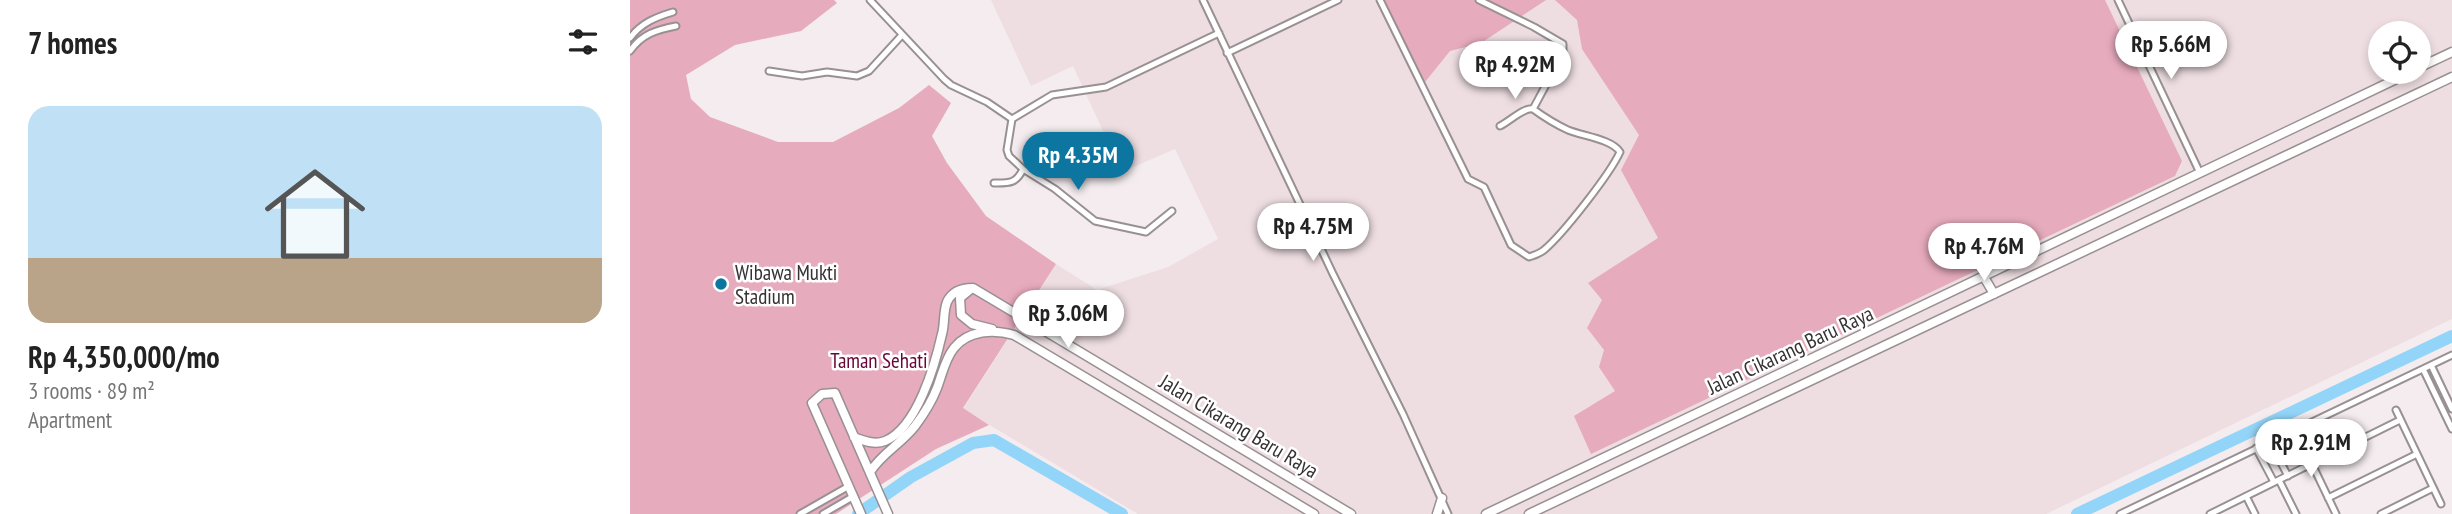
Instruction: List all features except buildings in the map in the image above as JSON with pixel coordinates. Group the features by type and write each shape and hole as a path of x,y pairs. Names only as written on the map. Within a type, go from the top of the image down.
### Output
{"main road":[{"path":"2431,62 2452,52"},
{"name":"Jalan Cikarang Baru Raya","path":"1529,514 2452,76"},
{"name":"Jalan Cikarang Baru Raya","path":"1486,514 2386,84"},
{"path":"1984,277 1994,294"},
{"name":"Jalan Cikarang Baru Raya","path":"1314,514 1014,335 972,324 961,314 960,298 973,288 1351,514"},
{"path":"854,437 873,443 885,441 899,432 915,410 926,385 942,334 947,301 957,290 973,288"},
{"path":"870,472 885,453 902,442 923,415 952,350 960,341 972,335 999,330"},
{"path":"862,514 812,403 822,394 835,393 888,514"},
{"path":"1437,514 1442,498"}],"street":[{"path":"870,0 951,85 987,102 1012,119"},
{"path":"1203,0 1448,514"},
{"path":"1227,53 1338,0"},
{"path":"1380,0 1468,179 1485,187 1511,245 1529,257 1538,255 1576,214 1620,152 1616,146 1589,138 1549,120 1533,108 1525,109 1517,117 1500,125"},
{"path":"1479,0 1563,44 1563,52 1533,108"},
{"path":"2118,0 2200,173"},
{"path":"630,38 653,18 673,12"},
{"path":"630,51 639,38 659,29 676,26"},
{"path":"1012,119 1052,96 1106,87 1219,33"},
{"path":"769,71 802,76 834,72 857,76 869,71 902,35"},
{"path":"1012,119 1007,150 1009,156 1094,221 1146,232 1172,211"},
{"path":"994,183 1015,181 1023,169"},
{"path":"2120,514 2452,355"},
{"path":"2431,365 2452,409"},
{"path":"2423,369 2452,429"},
{"path":"2396,410 2441,504"},
{"path":"2210,514 2400,420"},
{"path":"2270,442 2288,476"},
{"path":"2256,448 2296,514"},
{"path":"2329,498 2417,454"},
{"path":"2312,464 2336,514"},
{"path":"800,514 849,486"},
{"path":"2381,514 2434,488"},
{"path":"823,514 854,496"},
{"path":"2246,496 2255,514"}],"shaded area":[{"path":"991,0 2452,0 2452,319 2046,514 1138,514 963,409 1056,264 1097,290 1168,267 1218,239 1175,149 1122,172 1073,66 1031,86"}],"green space":[{"name":"Taman Sehati","path":"630,0 834,0 837,3 801,31 735,45 686,75 691,99 710,117 778,142 833,142 899,108 929,85 951,103 932,136 947,163 986,216 1056,264 963,408 989,425 936,449 836,514 630,514"},
{"path":"1380,0 1546,0 1481,43 1450,51 1421,87"},
{"path":"1555,0 2105,0 2182,161 2175,176 1591,454 1574,416 1615,391 1599,367 1604,350 1587,328 1602,300 1588,283 1658,238 1621,170 1639,135 1582,49 1577,20"}],"waterway":[{"path":"2077,514 2452,336"},
{"path":"858,514 911,477 973,443 994,440 1122,514"}],"place":[{"name":"Wibawa Mukti Stadium","path":"721,284"}]}
